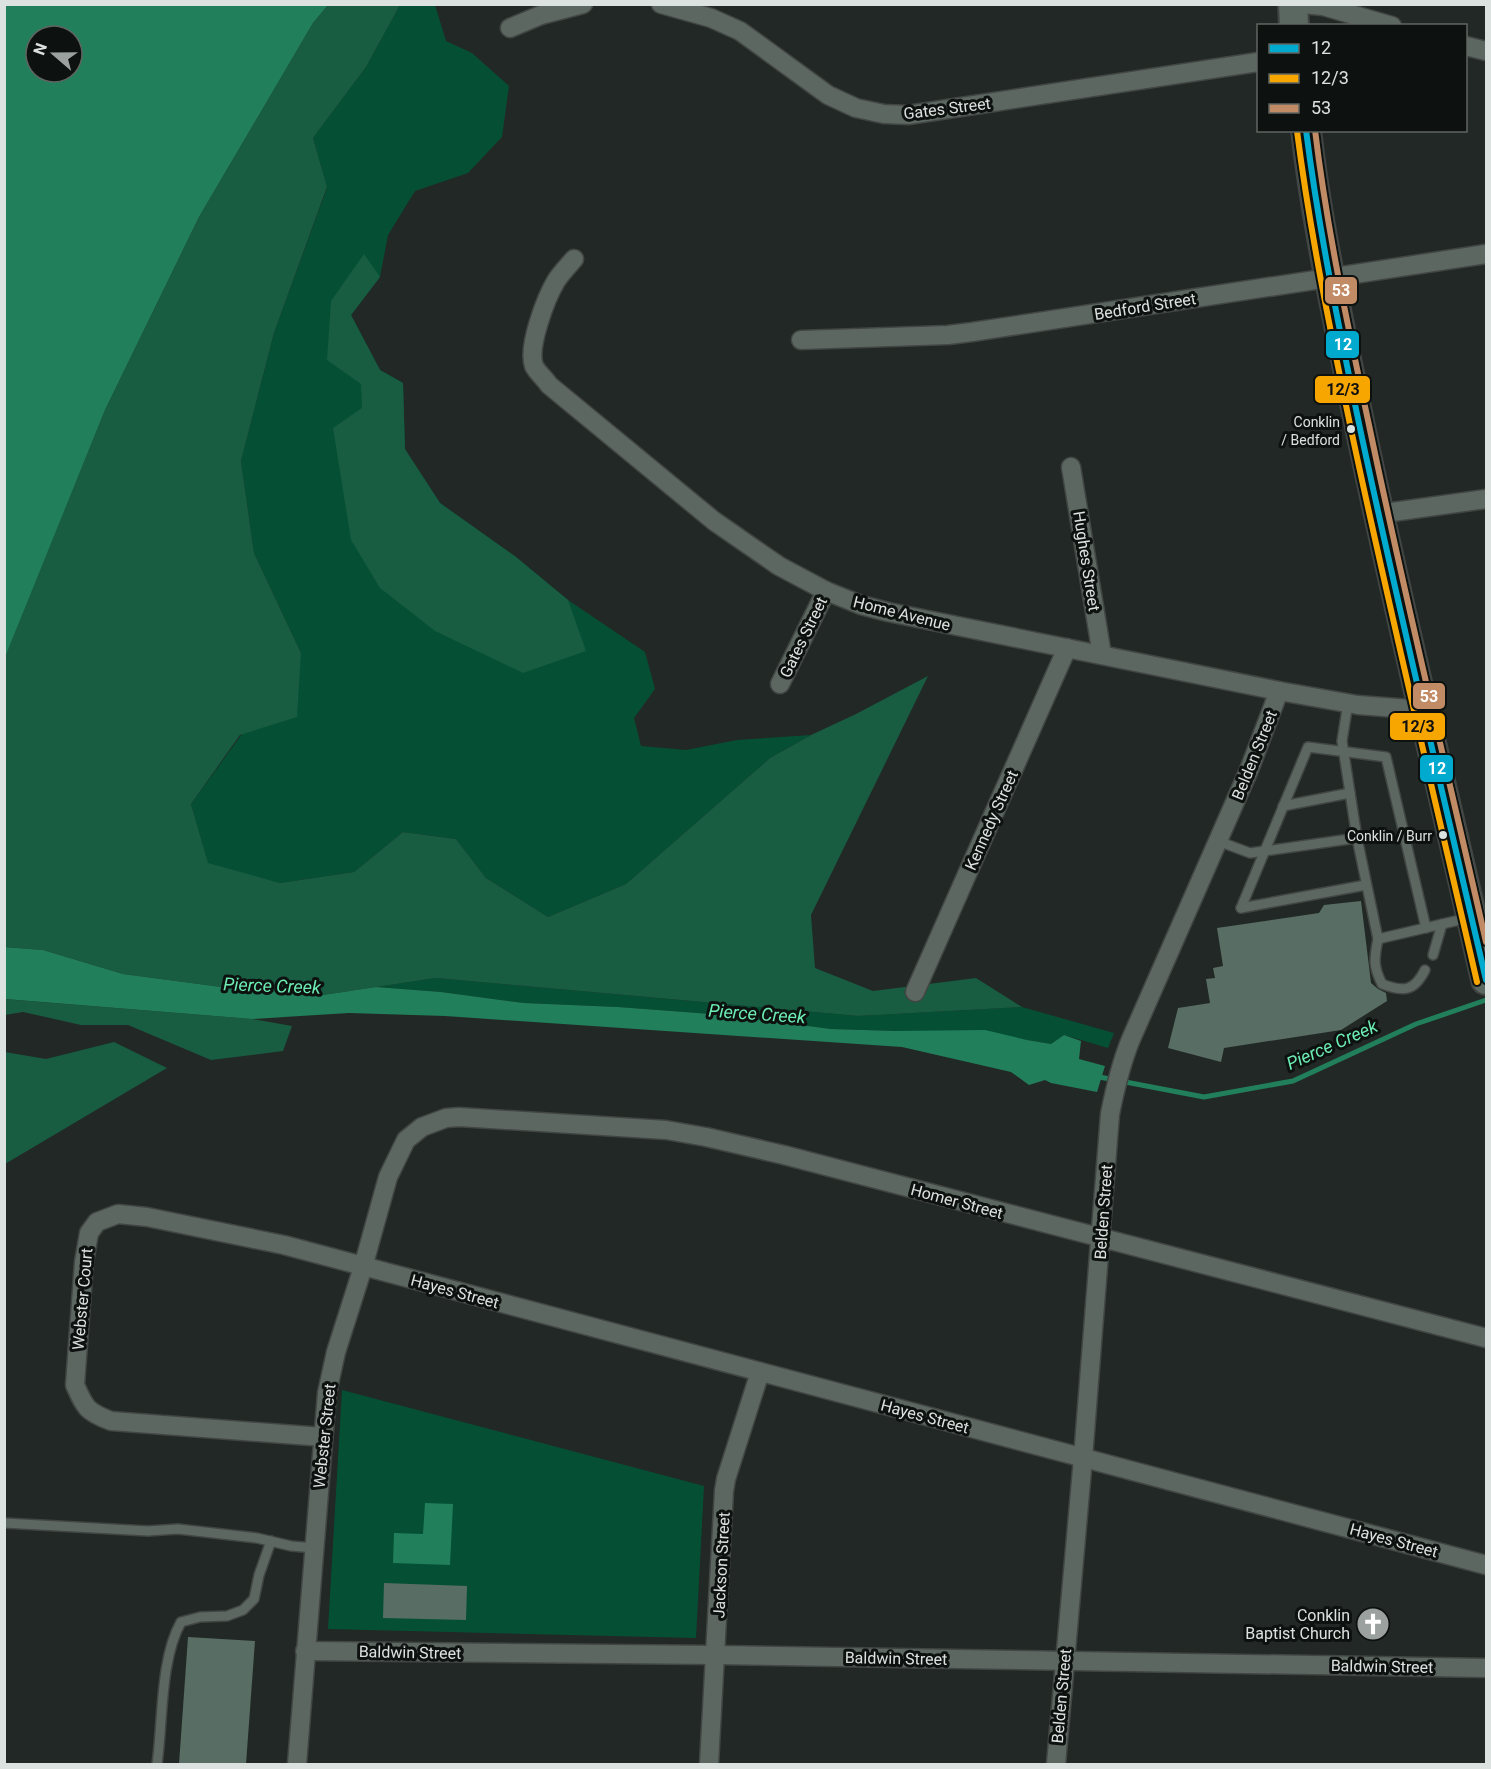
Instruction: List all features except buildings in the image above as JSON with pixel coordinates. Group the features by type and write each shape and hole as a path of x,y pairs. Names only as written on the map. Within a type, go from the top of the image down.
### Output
{"main road":[{"path":"1293,4 1294,24"},
{"path":"1306,132 1311,176 1330,278 1378,514 1486,977"}],"street":[{"path":"510,28 541,15 583,4"},
{"name":"Gates Street","path":"661,4 711,18 740,31 828,95 856,108 884,114 908,115 1257,62"},
{"path":"1302,4 1323,6 1385,24"},
{"path":"1467,46 1486,51"},
{"name":"Bedford Street","path":"801,340 948,335 1486,254"},
{"name":"Home Avenue","path":"574,259 557,279 549,295 535,336 534,366 549,385 714,521 779,566 826,591 861,605 888,612 1279,691 1348,703 1423,710"},
{"name":"Hughes Street","path":"1071,467 1102,655"},
{"path":"1378,514 1486,499"},
{"name":"Gates Street","path":"780,684 826,591"},
{"name":"Kennedy Street","path":"915,992 1067,648"},
{"name":"Belden Street","path":"1056,1764 1110,1114 1114,1094 1126,1053 1249,771 1279,691"},
{"name":"Homer Street","path":"422,1127 446,1118 459,1117 666,1130 706,1137 784,1155 1486,1338"},
{"name":"Webster Street","path":"297,1764 327,1393 336,1352 388,1177 406,1140 422,1127"},
{"name":"Webster Court","path":"323,1437 111,1421 92,1414 82,1401 75,1385 84,1262 89,1233 97,1222 118,1214 147,1217 284,1245 363,1267"},
{"name":"Hayes Street","path":"363,1267 1486,1565"},
{"name":"Jackson Street","path":"709,1764 726,1479 760,1372"},
{"name":"Baldwin Street","path":"305,1651 716,1655 1486,1668"}],"lane":[{"path":"1348,703 1342,741 1343,752 1357,838 1378,939 1375,970 1382,984 1405,990 1419,982 1425,970"},
{"path":"1366,885 1241,908 1308,747 1386,757 1426,928"},
{"path":"1283,806 1350,793"},
{"path":"1218,841 1250,853 1357,838"},
{"path":"1378,939 1471,917"},
{"path":"1433,955 1442,924"},
{"path":"4,1523 148,1531 178,1528 314,1548"},
{"path":"157,1764 166,1677 173,1636 182,1622 200,1617 227,1616 243,1610 254,1599 259,1575 271,1541"}],"shaded area":[{"path":"5,4 328,5 313,23 199,217 105,410 5,657"},
{"path":"328,5 400,5 366,67 313,138 327,187 274,333 241,461 254,553 301,653 297,717 240,735 191,804 208,863 280,883 354,872 403,832 456,839 486,878 548,917 626,884 770,758 928,676 811,915 815,968 873,991 976,978 1022,1007 858,1016 436,978 323,995 229,988 123,974 43,950 5,947 4,657 105,410 199,217 313,23"},
{"path":"400,5 435,5 446,41 472,53 509,86 502,137 468,173 415,191 388,235 380,277 351,315 380,370 403,383 405,450 440,503 516,557 568,600 645,652 655,689 634,718 641,746 686,750 737,740 811,735 770,758 626,884 548,917 486,878 456,839 403,832 354,872 280,883 208,864 191,804 301,653 254,553 241,461 274,333 327,188 313,138 366,67"},
{"path":"364,254 380,277 351,315 380,370 403,383 405,449 440,503 516,557 568,600 586,651 523,673 435,631 380,588 351,540 333,428 362,408 361,384 327,360 331,301"},
{"path":"4,947 43,950 123,974 229,988 323,995 376,987 441,992 524,1003 724,1015 831,1029 985,1030 1051,1044 1064,1035 1081,1041 1079,1059 1105,1066 1097,1092 1045,1080 1029,1085 1011,1072 902,1047 445,1016 349,1013 252,1019 5,999"},
{"path":"436,978 858,1016 1022,1007 1114,1033 1108,1048 1064,1035 1051,1044 1027,1040 896,1031 831,1029 724,1015 524,1003 441,992 376,987"},
{"path":"4,999 252,1019 292,1026 283,1051 211,1060 128,1025 81,1025 23,1012 5,1015"},
{"path":"114,1042 167,1068 5,1164 5,1052 46,1059"},
{"path":"342,1390 704,1486 696,1638 328,1629"},
{"path":"425,1503 453,1504 450,1565 393,1563 394,1533 423,1534"}],"waterway":[{"name":"Pierce Creek","path":"1094,1076 1204,1097 1293,1081 1416,1024 1486,1000"}],"transit line":[{"name":"12/3","path":"1297,132 1315,245 1352,434 1477,982"},
{"name":"12","path":"1306,132 1324,244 1361,433 1486,980"},
{"name":"53","path":"1315,132 1332,241 1353,352 1486,942"}],"place":[{"name":"Conklin / Bedford","path":"1351,429"},
{"name":"Conklin / Burr","path":"1443,835"},
{"name":"Conklin Baptist Church","path":"1373,1624"}]}
